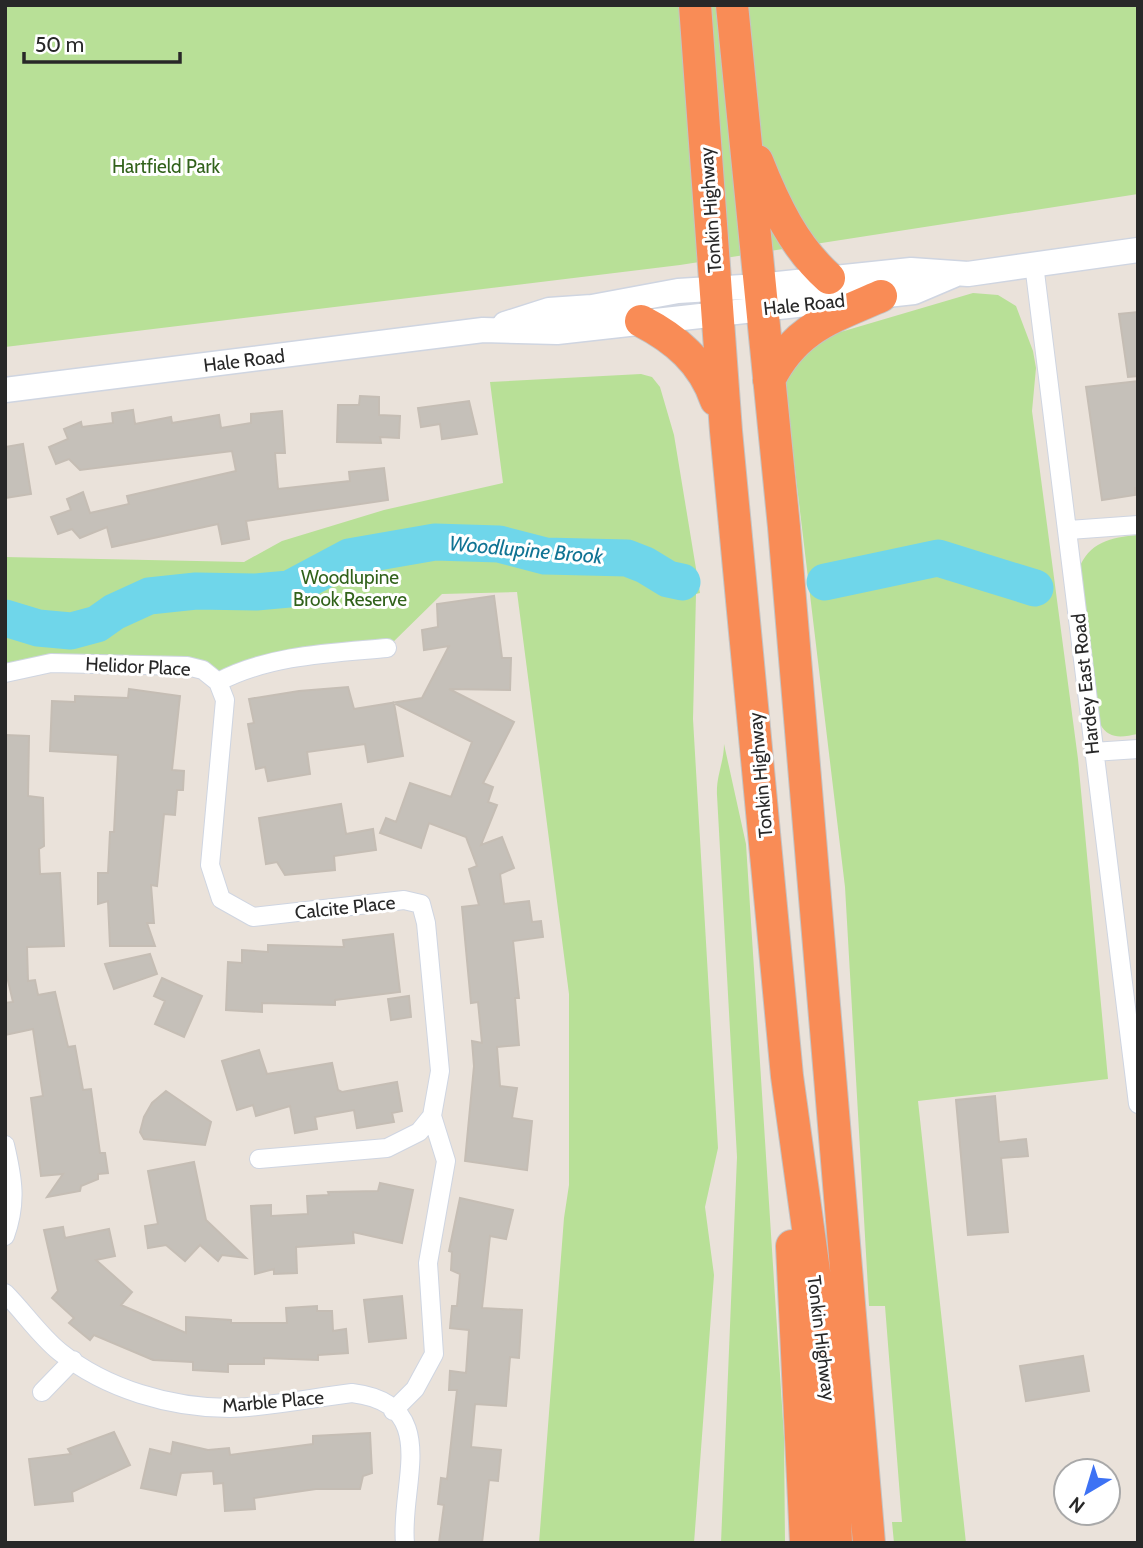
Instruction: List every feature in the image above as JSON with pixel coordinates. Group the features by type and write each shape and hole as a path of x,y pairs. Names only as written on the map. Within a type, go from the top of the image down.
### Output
{"highway":[{"name":"Tonkin Highway","path":"695,5 726,431 787,1076 830,1387 836,1543"},
{"name":"Tonkin Highway","path":"732,5 741,120 784,527 869,1543"},
{"path":"741,120 771,199 790,232 816,266 830,278"},
{"path":"769,380 783,353 803,336 823,322 881,296"},
{"path":"641,321 662,332 699,363 709,379 726,431"},
{"path":"787,1076 806,1543"}],"main road":[{"name":"Hale Road","path":"760,297 830,278 911,270 954,275 1138,250"},
{"name":"Hale Road","path":"483,330 549,310 760,297 881,296 914,292 954,275"},
{"name":"Hale Road","path":"5,390 483,330 557,332 641,321 716,301"}],"street":[{"name":"Hardey East Road","path":"1034,264 1138,1104"},
{"path":"1069,530 1138,524"},
{"name":"Helidor Place","path":"5,673 51,663 187,666 203,670 218,682 246,667 330,653 387,648"},
{"name":"Calcite Place","path":"218,682 225,700 210,865 221,899 253,917 404,900 421,904 426,923 440,1071 432,1116"},
{"path":"1093,752 1138,749"},
{"path":"259,1159 387,1148 419,1132 432,1116"},
{"path":"405,1543 404,1513 412,1442 404,1423 393,1411 415,1389 434,1354 428,1263 446,1161 432,1116"},
{"path":"5,1145 15,1186 13,1214 5,1236"},
{"name":"Marble Place","path":"5,1293 61,1352 127,1388 180,1404 232,1408 352,1393 374,1398 393,1411"},
{"path":"42,1392 74,1360"}],"green space":[{"name":"Hartfield Park","path":"5,5 1138,5 1138,194 680,265 5,347"},
{"path":"973,293 998,295 1016,306 1033,351 1036,368 1032,411 1078,759 1108,1079 918,1101 966,1543 894,1543 892,1522 902,1522 885,1306 869,1306 845,887 785,386 790,366 827,336"},
{"name":"Woodlupine Brook Reserve","path":"641,374 652,377 660,387 674,435 700,593 696,594 693,719 718,1148 705,1207 714,1275 694,1543 539,1543 564,1218 569,1185 569,994 517,592 442,594 387,648 246,667 218,682 203,670 5,670 5,557 244,562 282,541 384,510 503,483 490,382"},
{"path":"1138,535 1138,734 1116,736 1107,733 1100,724 1079,569 1088,553 1095,547 1110,540"},
{"path":"724,744 746,844 784,1437 785,1543 721,1543 737,1157 717,795"}],"building":[{"path":"1138,312 1138,376 1128,377 1119,314"},
{"path":"1138,381 1138,488 1135,488 1135,495 1102,500 1086,387"},
{"path":"360,396 379,397 379,415 400,416 399,438 380,437 381,443 337,442 338,405 359,405"},
{"path":"469,401 477,434 442,439 440,424 421,427 418,408"},
{"path":"133,410 135,424 171,417 172,423 219,415 221,428 251,423 251,414 282,411 285,453 275,453 278,489 350,481 349,472 384,468 388,500 246,521 249,539 222,544 218,524 112,547 107,527 80,538 72,529 58,534 51,517 71,510 67,499 83,492 90,513 129,504 127,496 236,471 232,451 80,470 69,459 56,464 49,447 68,439 64,429 81,422 82,427 113,423 112,413"},
{"path":"23,444 31,494 5,498 5,447"},
{"path":"494,596 502,658 511,658 510,690 449,689 514,722 483,783 493,787 488,802 497,805 481,845 502,837 514,868 500,874 504,904 529,901 532,922 541,921 543,937 513,941 519,998 515,998 519,1045 497,1047 500,1086 517,1088 512,1118 532,1121 527,1170 465,1161 474,1066 472,1041 482,1043 478,1002 471,1003 462,907 479,905 469,869 477,866 466,837 429,823 421,848 380,833 386,818 396,822 410,783 451,797 472,742 394,703 403,756 368,762 365,744 307,752 310,774 268,781 265,767 256,769 248,724 254,723 249,699 299,691 348,687 354,709 422,698 449,646 424,650 422,630 438,627 437,604"},
{"path":"129,689 180,696 172,770 184,771 183,790 177,790 175,815 164,814 157,886 151,885 154,923 147,923 155,946 110,946 108,901 98,904 98,873 108,873 110,832 114,832 118,755 50,751 52,701 75,702 75,696 128,698"},
{"path":"5,735 29,736 28,796 43,798 44,846 39,849 40,874 60,873 64,946 27,947 28,981 35,980 38,995 55,992 68,1047 75,1046 83,1090 91,1089 100,1153 105,1153 108,1173 98,1174 98,1179 81,1186 80,1191 47,1197 63,1174 41,1176 31,1098 43,1096 33,1029 5,1035 5,1003 13,1002 5,968"},
{"path":"341,804 346,834 373,829 376,850 334,856 335,870 285,875 277,862 266,864 259,818"},
{"path":"393,934 400,992 335,1000 335,1005 262,1003 262,1012 226,1010 228,962 242,963 242,950 268,952 268,945 344,947 343,940"},
{"path":"150,954 157,974 114,989 105,964"},
{"path":"162,978 202,996 184,1037 155,1024 165,1001 154,996"},
{"path":"409,996 411,1017 391,1020 388,999"},
{"path":"259,1050 267,1074 332,1063 338,1090 342,1092 397,1082 402,1111 392,1113 394,1122 357,1128 354,1110 315,1117 317,1129 295,1133 290,1106 256,1116 253,1105 237,1110 222,1061"},
{"path":"166,1091 211,1122 205,1145 144,1139 140,1132 144,1117 152,1103"},
{"path":"995,1096 999,1142 1026,1139 1028,1156 1001,1158 1008,1232 968,1235 956,1100"},
{"path":"194,1162 206,1220 246,1258 222,1255 218,1261 200,1245 185,1261 166,1245 148,1248 145,1226 158,1224 148,1171"},
{"path":"380,1183 413,1190 402,1243 353,1232 354,1243 296,1247 297,1273 274,1274 274,1269 255,1274 251,1206 271,1205 271,1216 308,1214 307,1196 329,1195 328,1192 378,1191"},
{"path":"460,1198 513,1210 506,1239 490,1236 482,1308 522,1310 519,1358 510,1357 506,1406 475,1404 471,1447 501,1450 498,1481 489,1480 482,1543 439,1543 444,1505 438,1504 441,1478 447,1479 457,1390 449,1390 450,1371 466,1373 469,1330 450,1328 452,1306 457,1306 460,1274 451,1270 452,1252 449,1251"},
{"path":"63,1227 65,1238 109,1229 115,1256 96,1260 132,1292 121,1305 186,1333 186,1317 231,1320 231,1323 287,1323 286,1308 317,1306 317,1311 332,1311 333,1331 346,1329 348,1353 318,1355 318,1360 264,1358 264,1364 228,1364 228,1372 193,1370 193,1362 153,1360 94,1335 90,1340 69,1323 74,1318 52,1298 58,1291 44,1230"},
{"path":"402,1296 406,1338 369,1342 364,1300"},
{"path":"1083,1356 1089,1391 1026,1401 1020,1366"},
{"path":"114,1432 130,1465 72,1492 73,1501 35,1505 29,1459 71,1454 68,1449"},
{"path":"370,1433 372,1473 363,1476 360,1489 316,1489 254,1498 255,1509 225,1511 223,1483 214,1484 213,1471 181,1473 176,1495 141,1488 150,1449 171,1454 173,1442 208,1450 229,1448 230,1455 313,1444 313,1436"}],"waterway":[{"name":"Woodlupine Brook","path":"5,618 38,628 71,631 97,624 114,612 149,596 196,591 256,592 289,589 349,557 435,542 499,544 545,556 627,558 668,579 682,582"},
{"name":"Woodlupine Brook","path":"825,582 938,558 1035,588"}]}
